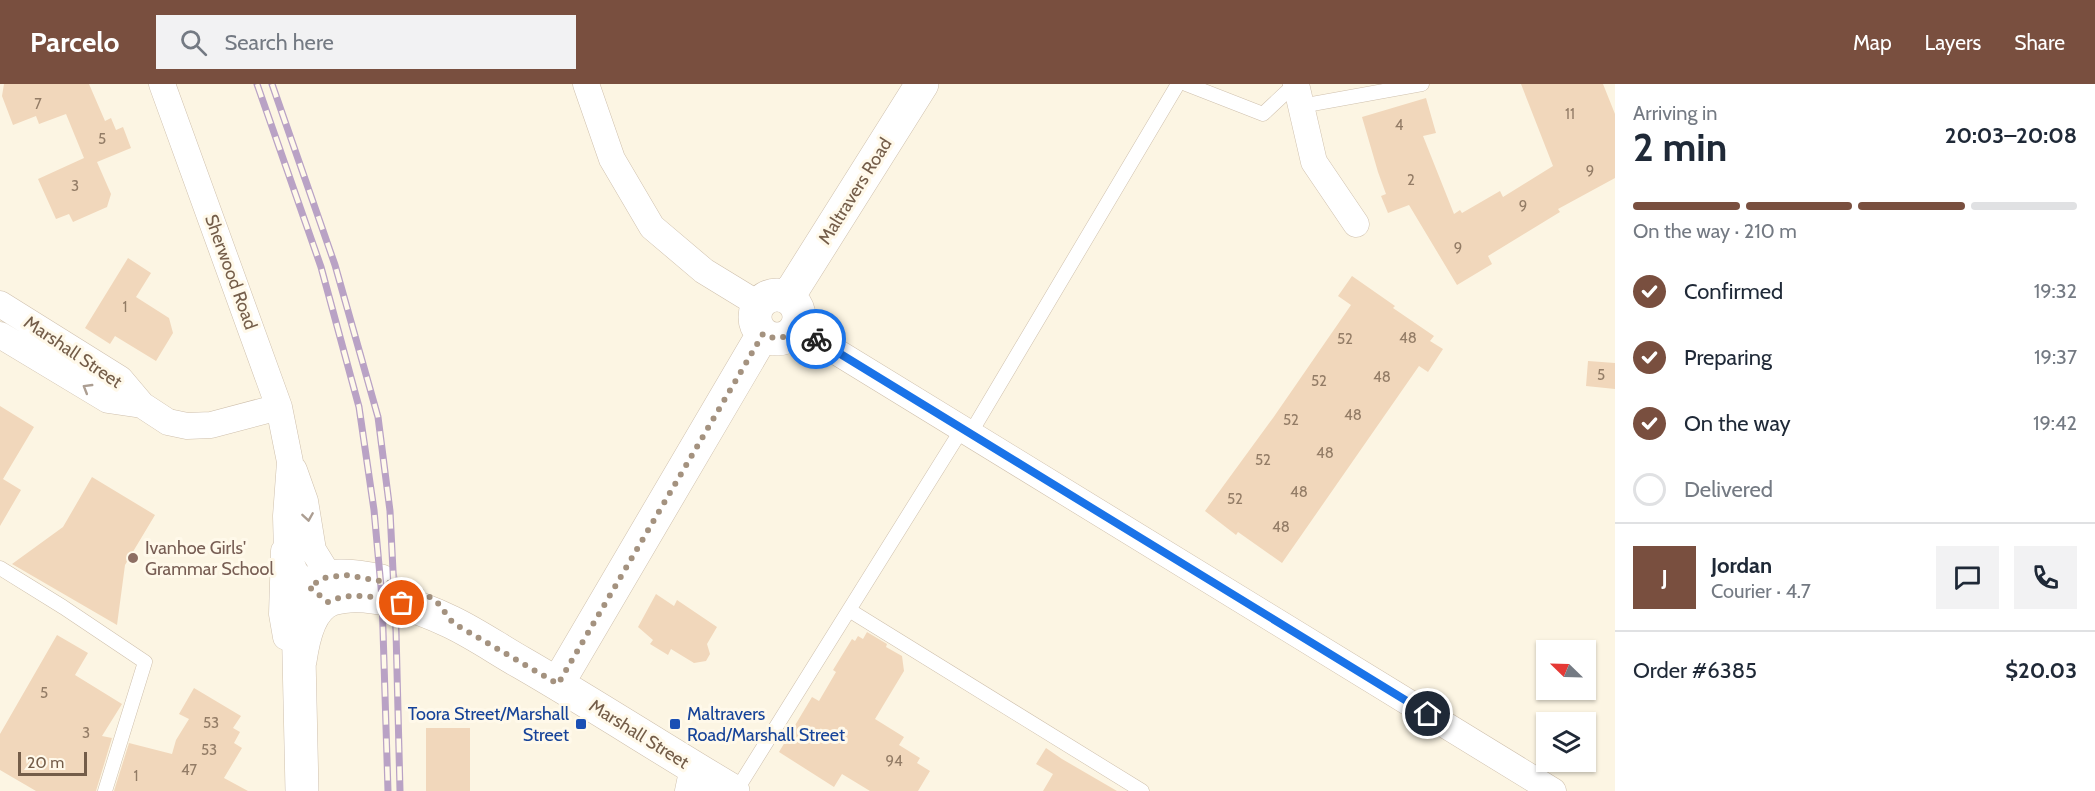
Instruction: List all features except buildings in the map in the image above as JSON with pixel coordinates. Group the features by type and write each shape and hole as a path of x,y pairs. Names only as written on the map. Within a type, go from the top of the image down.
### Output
{"street":[{"name":"Sherwood Road","path":"162,84 279,407 290,462 305,501 322,588"},
{"path":"586,84 612,159 652,227 704,271 1548,790"},
{"name":"Maltravers Road","path":"558,684 777,316 922,84"},
{"path":"1297,91 1314,162 1356,224"},
{"name":"Marshall Street","path":"0,304 120,379 142,405 168,422 187,426 218,424 279,407"},
{"name":"Marshall Street","path":"0,335 108,400 142,405"},
{"name":"Sherwood Road","path":"290,462 286,528 287,557 295,572 322,588"},
{"path":"286,528 283,559 283,622 300,672"},
{"name":"Marshall Street","path":"322,588 340,598 382,598 402,603 453,623 558,684 690,779 734,791"},
{"path":"302,791 299,606 300,598 322,588"}],"lane":[{"path":"734,791 966,431 1178,84"},
{"path":"1186,84 1263,114 1297,91 1422,84"},
{"path":"0,568 145,662 105,791"},
{"path":"849,610 1142,791"}],"railway":[{"path":"257,84 321,267 359,407 374,510 382,598 388,791"},
{"path":"272,84 335,265 378,417 390,511 400,791"}],"way so far":[{"path":"402,603 382,598 364,597 340,598 328,602 309,587 329,576 346,575 419,590 437,602 453,623 558,684 763,334 770,338 785,338 796,327 816,339"}],"place":[{"name":"Ivanhoe Girls' Grammar School","path":"133,558"},
{"name":"Toora Street/Marshall Street","path":"581,724"},
{"name":"Maltravers Road/Marshall Street","path":"675,724"}],"route":[{"path":"816,339 1428,714"}]}
